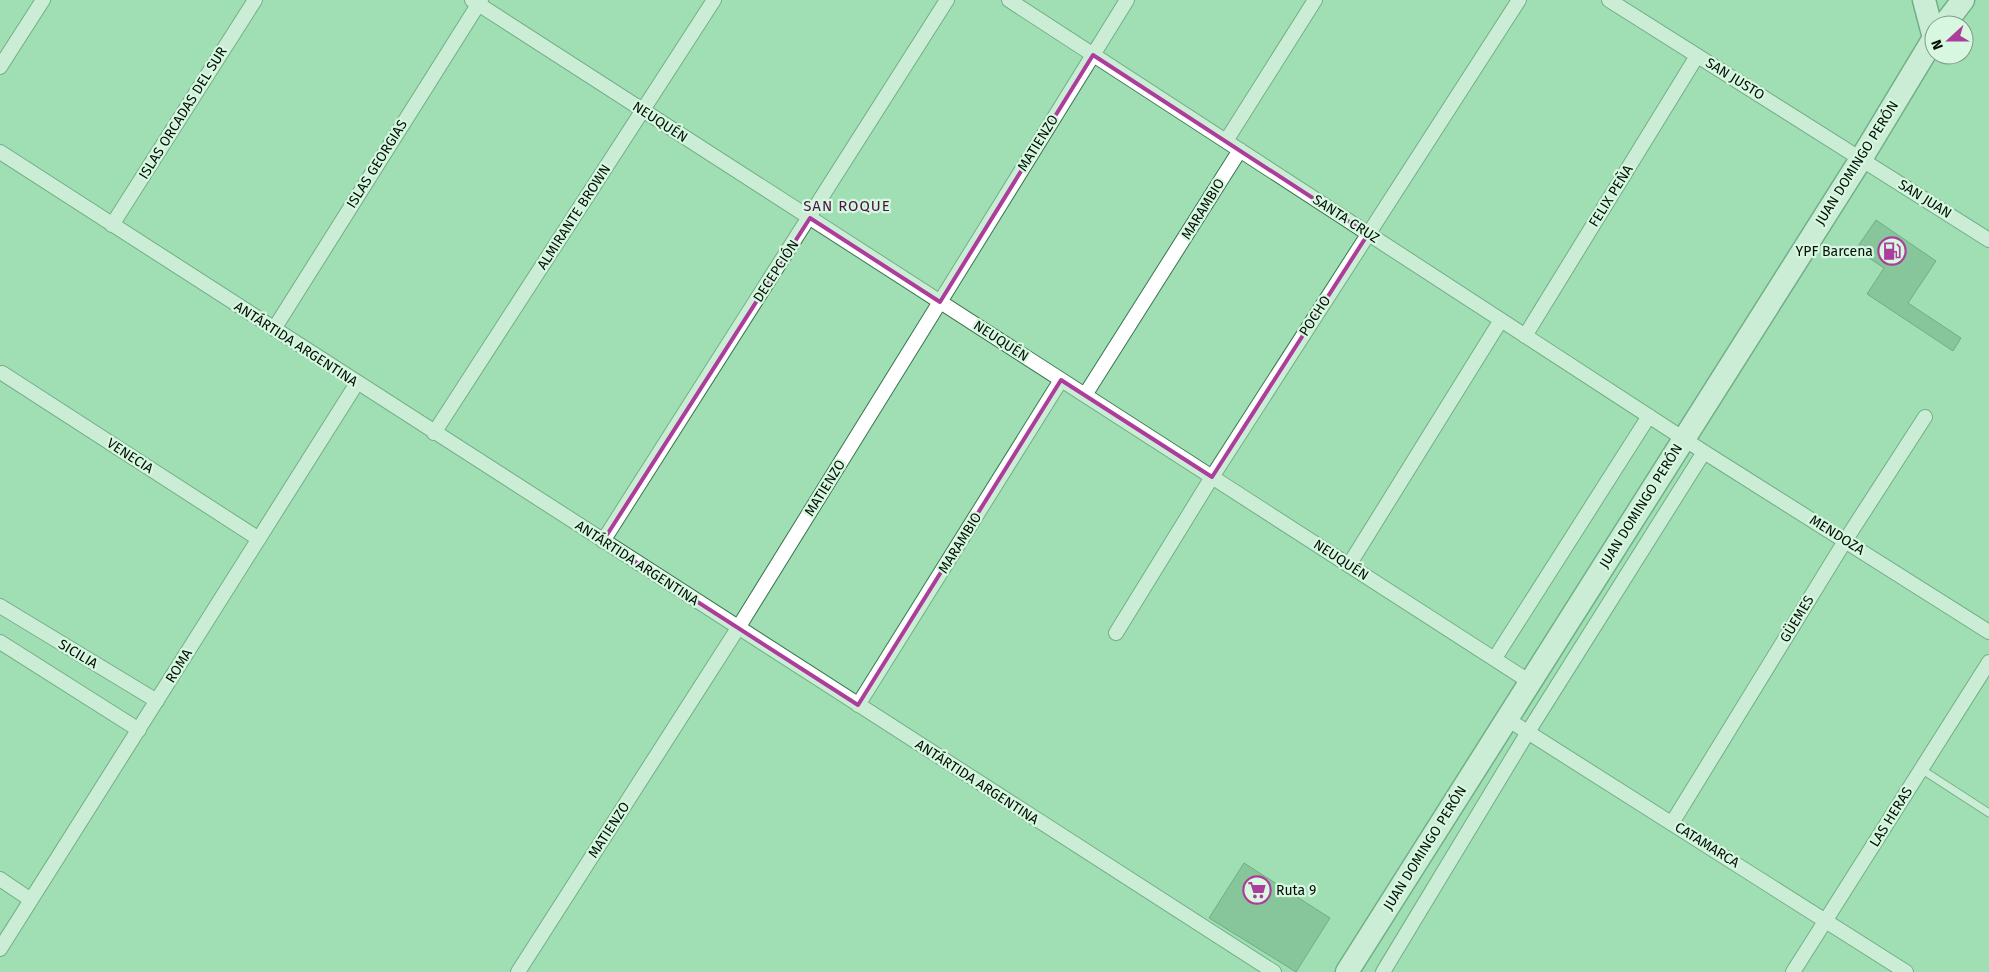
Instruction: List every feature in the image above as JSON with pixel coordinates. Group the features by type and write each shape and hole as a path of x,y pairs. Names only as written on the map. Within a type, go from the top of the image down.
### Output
{"main road":[{"name":"JUAN DOMINGO PERÓN","path":"1924,0 1928,15"},
{"path":"1952,15 1963,0"},
{"name":"JUAN DOMINGO PERÓN","path":"1347,972 1861,158 1924,54"}],"street":[{"path":"0,67 42,0"},
{"name":"ISLAS ORCADAS DEL SUR","path":"112,225 254,0"},
{"name":"ALMIRANTE BROWN","path":"434,433 714,0"},
{"name":"DECEPCIÓN","path":"603,540 810,218 947,0"},
{"name":"SANTA CRUZ","path":"1009,0 1684,438"},
{"name":"MATIENZO","path":"518,972 738,628 1127,0"},
{"path":"1226,141 1315,0"},
{"name":"POCHO","path":"1116,633 1212,477 1519,0"},
{"name":"SAN JUSTO","path":"1609,0 1861,158"},
{"name":"NEUQUÉN","path":"477,1 1530,682"},
{"name":"ISLAS GEORGIAS","path":"274,329 477,1"},
{"name":"FELIX PEÑA","path":"1525,336 1698,56"},
{"name":"MARAMBIO","path":"1085,395 1240,150"},
{"name":"ANTÁRTIDA ARGENTINA","path":"0,152 1274,972"},
{"name":"SAN JUAN","path":"1861,158 1989,240"},
{"path":"1349,565 1502,320"},
{"name":"VENECIA","path":"2,374 259,539"},
{"name":"MARAMBIO","path":"858,705 1061,380"},
{"name":"ROMA","path":"0,949 5,929 31,900 357,383"},
{"path":"1495,658 1649,416"},
{"name":"GÜEMES","path":"1672,823 1845,540 1925,417"},
{"name":"MENDOZA","path":"1684,438 1989,632"},
{"name":"JUAN DOMINGO PERÓN","path":"1383,972 1528,732 1704,452"},
{"name":"SICILIA","path":"0,606 157,701"},
{"path":"0,642 139,730"},
{"name":"LAS HERAS","path":"1793,972 1989,662"},
{"name":"CATAMARCA","path":"1507,719 1906,972"},
{"path":"0,879 31,900"}],"lane":[{"path":"1921,769 1989,813"}],"highlighted area":[{"path":"1093,55 1368,234 1212,477 1061,380 858,705 603,541 810,218 940,302"}],"building":[{"path":"1876,220 1936,261 1908,303 1961,338 1953,351 1867,294 1884,268 1856,249"},
{"name":"Ruta 9","path":"1244,863 1330,918 1296,972 1209,918"}],"place":[{"name":"YPF Barcena","path":"1892,251"},
{"name":"Ruta 9","path":"1257,890"}],"district":[{"name":"SAN ROQUE","path":"847,206"}]}
